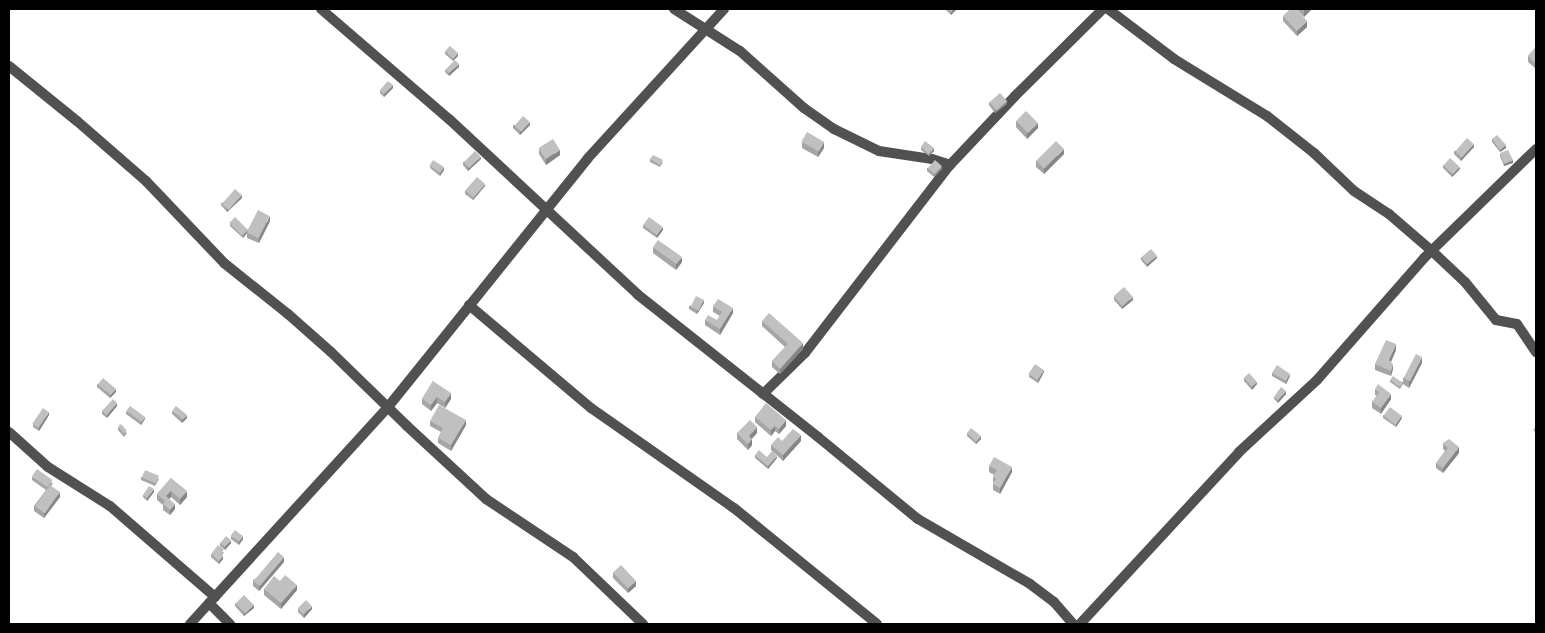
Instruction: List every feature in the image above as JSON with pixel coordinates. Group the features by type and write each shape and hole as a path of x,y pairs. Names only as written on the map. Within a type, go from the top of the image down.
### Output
{"street":[{"path":"320,9 449,118 637,294 918,519 1030,584 1054,602 1073,624"},
{"path":"674,9 740,52 804,108 834,129 879,151 932,159 950,165"},
{"path":"190,624 388,407 588,158 724,9"},
{"path":"763,394 806,353 950,165 1015,96 1103,9"},
{"path":"1108,9 1174,59 1267,116 1314,153 1354,191 1389,214 1432,251 1465,282 1496,320 1517,324 1536,352"},
{"path":"9,66 77,121 146,181 224,263 288,314 486,499 573,557 643,624"},
{"path":"1080,624 1239,452 1317,380 1383,302 1536,149"},
{"path":"469,305 591,408 734,508 877,624"},
{"path":"9,432 48,467 110,506 212,600 230,624"}],"building":[{"path":"1290,9 1296,9 1307,21 1297,31 1283,16"},
{"path":"450,46 458,53 453,59 445,51"},
{"path":"1536,47 1536,64 1528,56"},
{"path":"455,60 459,64 449,73 445,70"},
{"path":"388,81 393,85 384,94 380,90"},
{"path":"1000,93 1007,101 997,110 989,102"},
{"path":"1026,111 1038,123 1028,133 1016,121"},
{"path":"523,116 530,122 521,132 514,126"},
{"path":"807,132 824,142 819,152 802,142"},
{"path":"1497,135 1506,145 1500,150 1492,139"},
{"path":"1467,138 1474,144 1462,157 1455,152"},
{"path":"553,139 560,150 545,159 539,148"},
{"path":"925,141 934,148 929,154 921,147"},
{"path":"1056,141 1064,149 1044,169 1036,161"},
{"path":"1508,150 1513,160 1504,164 1500,153"},
{"path":"475,151 481,157 469,168 464,162"},
{"path":"653,155 663,160 660,165 650,159"},
{"path":"1450,158 1460,167 1453,174 1443,165"},
{"path":"433,160 444,167 440,173 429,166"},
{"path":"935,160 942,166 935,174 928,168"},
{"path":"477,177 485,184 473,198 465,191"},
{"path":"235,189 242,195 229,210 222,204"},
{"path":"258,210 270,216 258,238 247,232"},
{"path":"235,217 248,230 242,235 229,223"},
{"path":"649,217 663,227 657,235 643,225"},
{"path":"658,240 682,257 677,264 653,247"},
{"path":"1151,249 1157,256 1147,264 1141,258"},
{"path":"1124,287 1133,297 1122,306 1114,296"},
{"path":"696,296 704,300 699,311 691,307"},
{"path":"718,299 733,308 720,329 705,320 708,315 717,320 722,312 713,306"},
{"path":"769,313 803,343 780,369 772,361 788,344 762,321"},
{"path":"1386,340 1396,344 1389,360 1393,364 1391,371 1375,364"},
{"path":"1416,354 1422,357 1410,381 1404,378"},
{"path":"1035,364 1044,370 1037,380 1028,374"},
{"path":"1277,365 1290,374 1286,381 1272,373"},
{"path":"1249,373 1257,382 1252,387 1244,378"},
{"path":"1393,376 1403,383 1400,387 1390,380"},
{"path":"103,378 116,389 111,395 98,384"},
{"path":"433,381 451,393 445,402 437,397 431,405 422,399"},
{"path":"1378,384 1391,394 1381,408 1372,402 1379,392 1375,389"},
{"path":"1281,387 1286,391 1278,400 1274,397"},
{"path":"113,399 117,403 107,415 102,411"},
{"path":"766,403 786,420 779,429 775,426 771,430 755,417"},
{"path":"439,405 466,420 451,445 438,438 443,428 430,421"},
{"path":"130,406 145,417 142,422 126,411"},
{"path":"176,406 187,415 183,419 172,411"},
{"path":"1390,407 1402,416 1395,425 1383,416"},
{"path":"43,408 49,412 38,428 32,424"},
{"path":"750,420 757,427 749,436 752,439 748,444 737,433"},
{"path":"121,424 127,431 124,433 118,427"},
{"path":"971,428 981,436 976,442 967,433"},
{"path":"793,429 801,435 783,455 771,445 778,437 782,441"},
{"path":"1449,439 1459,447 1443,468 1436,463 1448,448 1443,443"},
{"path":"759,450 767,457 772,451 777,456 768,466 755,455"},
{"path":"994,457 1012,467 1000,488 993,484 996,479 993,477 997,470 989,466"},
{"path":"37,469 53,480 47,487 32,476"},
{"path":"145,470 159,476 156,483 142,477"},
{"path":"171,478 187,491 180,499 171,491 166,496 175,504 170,510 163,504 165,501 157,494"},
{"path":"50,485 60,492 45,513 35,506"},
{"path":"149,486 154,489 147,498 143,495"},
{"path":"235,530 243,536 239,542 231,536"},
{"path":"226,536 231,540 225,547 220,543"},
{"path":"218,545 224,550 220,554 223,556 219,561 211,554"},
{"path":"278,552 284,557 260,586 254,581"},
{"path":"621,565 636,581 628,589 613,573"},
{"path":"285,575 297,585 281,603 264,589 274,576 280,581"},
{"path":"244,595 254,605 245,613 236,603"},
{"path":"306,600 312,606 303,614 298,608"}]}
